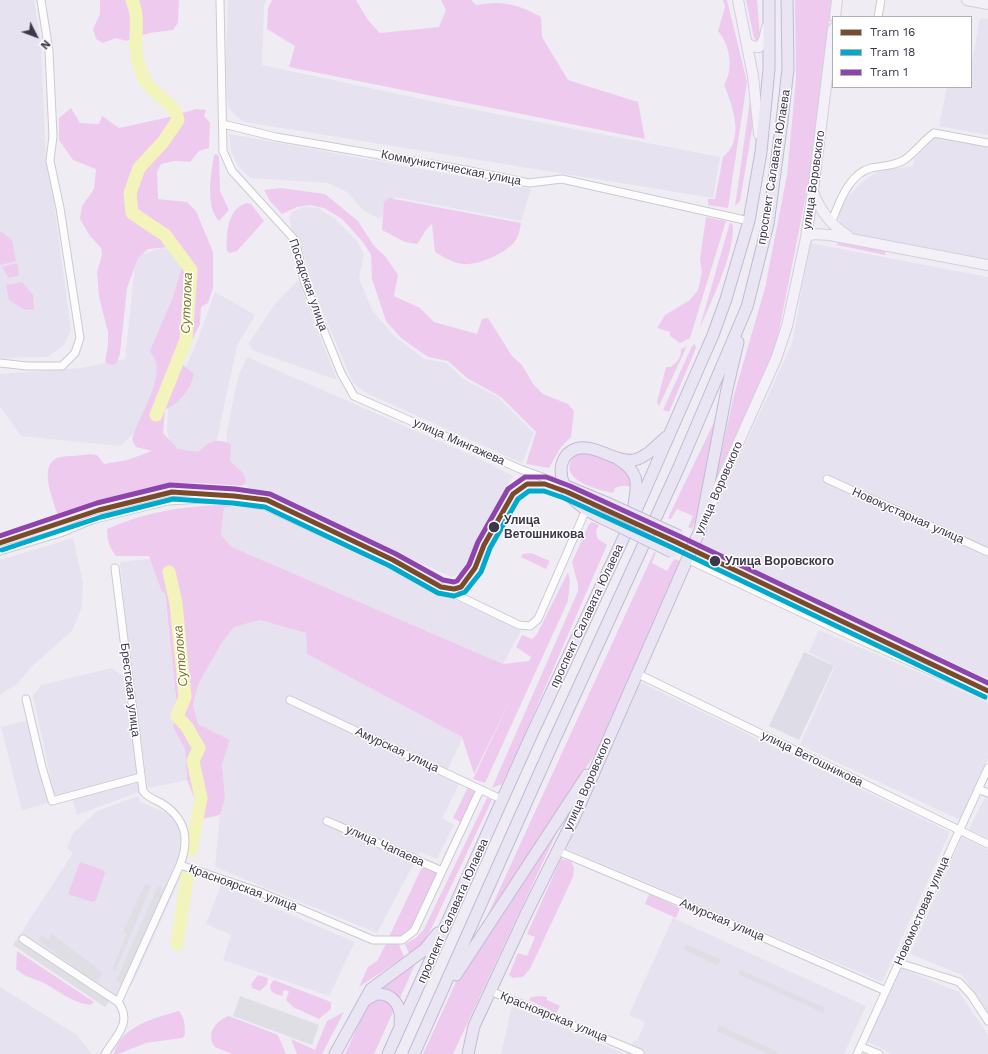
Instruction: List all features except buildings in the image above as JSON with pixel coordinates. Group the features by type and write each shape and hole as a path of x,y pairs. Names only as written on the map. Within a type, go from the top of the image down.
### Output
{"main road":[{"name":"проспект Салавата Юлаева","path":"414,1054 555,738 680,467 747,307 768,224 782,121 788,69 787,0"},
{"name":"проспект Салавата Юлаева","path":"388,1054 530,738 631,522 713,335 726,299 749,221 761,152 769,69 769,5"},
{"path":"700,530 727,389 747,307"},
{"path":"670,434 650,452 639,458 628,460 587,448 571,452 563,461 561,468 564,485 571,497 585,510 687,559"},
{"path":"613,456 630,468 636,478 637,491 631,522"},
{"path":"564,485 592,496 694,543"},
{"name":"улица Воровского","path":"468,1054 474,1026 527,912 574,818 602,750 700,530"},
{"path":"431,1016 559,820 602,750"},
{"path":"335,1054 361,1004 376,985 424,950 452,912"},
{"path":"361,1004 376,994 391,997 399,1007 401,1014 400,1028"}],"street":[{"path":"0,363 27,366 62,366 75,354 80,338 60,208 50,161 53,136 49,50 41,0"},
{"name":"Посадская улица","path":"220,0 223,151 232,171 294,239 300,253 300,268 304,281 341,373 354,396"},
{"path":"738,0 757,102 761,152"},
{"path":"834,16 837,0"},
{"path":"878,16 881,0"},
{"path":"967,0 988,4"},
{"path":"747,44 756,48 762,44 769,5"},
{"name":"улица Воровского","path":"700,530 780,348 787,326 806,238 831,62 832,46"},
{"name":"Коммунистическая улица","path":"223,124 276,137 460,169 529,183 562,179 749,221"},
{"path":"831,223 845,192 852,181 861,173 869,169 904,160 934,134 988,143"},
{"path":"813,192 822,212 831,223 853,239"},
{"path":"806,238 812,234 819,233 988,265"},
{"name":"улица Мингажева","path":"354,396 520,469 564,485"},
{"name":"Новокустарная улица","path":"827,479 988,552"},
{"path":"0,551 60,533 92,520 168,501 203,499 233,500 264,506 392,564 519,626 530,626 538,619 592,496"},
{"path":"687,559 851,636 988,696"},
{"name":"Брестская улица","path":"115,568 142,777 146,794 160,803"},
{"name":"улица Ветошникова","path":"636,673 988,844"},
{"path":"26,699 52,802 142,777"},
{"name":"Амурская улица","path":"290,700 503,800"},
{"name":"Новомостовая улица","path":"857,1054 988,768"},
{"path":"978,788 988,793"},
{"path":"442,871 480,790"},
{"name":"Красноярская улица","path":"160,803 174,813 184,830 186,849 180,865 260,892 373,940 402,940 414,931 442,871"},
{"name":"улица Чапаева","path":"327,821 442,871"},
{"name":"Амурская улица","path":"558,851 886,991"},
{"path":"118,1002 180,865"},
{"path":"23,939 118,1002 124,1010 124,1023 105,1054"},
{"path":"899,963 959,982 971,995 988,1021"},
{"name":"Красноярская улица","path":"490,991 640,1053"},
{"path":"861,1047 879,1054"}],"shaded area":[{"path":"0,0 34,0 41,42 46,162 50,173 71,330 64,345 47,357 0,358"},
{"path":"100,0 179,0 178,23 173,30 149,33 126,41 116,38 103,43 96,39 93,29 100,14"},
{"path":"228,0 267,0 264,5 262,65 445,104 720,157 713,198 245,122 236,116 229,108 227,96 226,67"},
{"path":"272,0 356,0 368,20 380,33 439,27 446,10 441,0 471,0 476,5 502,3 517,6 541,17 542,37 568,80 638,102 645,139 289,67 295,46 267,29 268,8"},
{"path":"723,0 727,0 747,82 728,208 708,205 708,199 715,199 723,157 730,150 734,142 735,132 735,122 731,103 724,85 730,65 728,50 718,31 725,7"},
{"path":"746,0 757,0 760,37 757,41 754,38"},
{"path":"795,0 832,0 812,165 778,336 773,352 714,485 734,395 765,288 787,175 796,78"},
{"path":"980,18 988,19 988,135 939,126 947,88 972,88 972,62"},
{"path":"751,93 754,118 740,201 735,206"},
{"path":"71,108 80,123 99,124 102,116 119,128 165,118 196,109 206,110 204,116 210,123 209,148 199,151 190,162 175,161 161,164 157,172 158,199 187,202 196,211 213,252 213,288 208,303 201,307 200,324 181,363 194,374 190,386 180,400 165,410 163,433 178,449 198,452 209,443 216,441 231,444 230,461 244,474 246,482 242,486 191,483 159,486 116,497 58,516 48,483 49,467 53,461 60,457 91,454 97,455 104,464 127,460 152,451 136,447 132,440 155,381 157,371 156,362 150,351 173,297 185,257 169,247 148,249 138,258 127,288 120,354 116,364 111,365 105,362 108,345 108,332 99,297 97,272 102,255 101,248 90,236 80,219 82,206 94,189 96,169 73,160 59,140 59,118"},
{"path":"229,134 531,189 521,221 395,197 380,219 363,210 347,192 328,183 250,178 238,166 231,151"},
{"path":"936,137 988,147 988,260 853,235 841,224 838,216 846,199 862,182 879,171 913,166 914,159"},
{"path":"216,154 219,156 220,191 229,210 219,221 215,215 210,198 214,155"},
{"path":"281,188 325,194 358,221 374,246 385,256 398,275 394,296 420,308 434,322 477,334 482,319 488,318 512,356 522,365 533,384 543,394 568,404 574,411 571,437 561,447 549,468 526,464 536,432 501,397 467,378 448,361 428,357 401,338 386,321 372,279 371,255 363,242 342,219 324,208 310,205 297,207 282,214 270,201 264,190"},
{"path":"389,198 521,223 519,233 513,243 501,253 477,263 463,264 445,258 435,252 432,224 417,244 405,242 382,230 384,202"},
{"path":"247,203 251,204 264,221 237,251 230,253 227,251 229,223 235,210"},
{"path":"303,207 318,208 335,219 357,241 364,254 359,278 372,310 395,337 425,359 446,363 465,380 498,397 534,433 522,463 368,394 353,383 313,289 302,247 292,230 289,218 292,212"},
{"path":"706,217 726,221 690,338 680,343 670,336 670,332 657,328 665,315 690,300 698,290 702,272 700,259"},
{"path":"730,222 733,226 730,251 721,278 699,330"},
{"path":"1,231 12,240 16,261 0,265 0,232"},
{"path":"838,242 885,251 885,255 837,245"},
{"path":"810,243 988,277 988,679 699,544 792,344"},
{"path":"162,248 188,255 153,400 135,433 120,446 21,436 0,406 0,374 81,368 125,359 136,256"},
{"path":"17,263 19,275 9,278 2,267"},
{"path":"298,280 337,380 252,350 249,343 275,304"},
{"path":"22,282 33,295 34,309 25,310 9,300 6,285"},
{"path":"215,292 255,315 237,346 215,448 200,461 174,456 167,431 168,406 196,344"},
{"path":"695,344 696,348 669,412 663,410 692,346"},
{"path":"687,346 659,406 657,402 666,367 671,367 676,363 680,357 681,349"},
{"path":"247,357 478,458 513,476 486,526 465,571 452,577 246,486 226,461 227,431 238,377"},
{"path":"716,418 698,515 692,529 688,527 693,516 677,509 671,519 668,518"},
{"path":"591,452 628,470 633,488 620,486 615,488 613,493 596,489 579,481 573,476 570,469 571,462 577,453"},
{"path":"224,505 232,506 224,508 221,535 232,547 503,664 529,661 531,657 516,647 522,635 532,639 537,634 568,572 570,581 568,601 485,783 473,779 512,696 474,774 462,737 307,654 306,633 260,620 234,627 221,644 198,685 193,705 198,724 230,740 222,764 225,798 220,815 203,819 187,780 185,749 173,727 176,698 165,593 162,592 149,556 116,556 107,537 107,529 135,518 164,511"},
{"path":"248,505 309,531 521,631 503,664 232,547 221,535 224,508"},
{"path":"592,522 599,525 596,531 597,538 607,545 502,784 492,788 578,591 578,584 572,562 589,524"},
{"path":"73,538 83,582 82,607 72,631 31,667 18,683 0,695 0,560"},
{"path":"654,552 656,553 652,563 667,571 674,559 681,561 601,745 485,921"},
{"path":"531,553 550,561 546,569 521,557 523,554"},
{"path":"156,558 164,589 176,698 173,727 185,749 187,780 148,788 133,687 120,562"},
{"path":"260,620 306,633 307,654 463,737 443,777 459,784 442,818 454,825 437,859 420,852 377,933 215,867 220,815 225,798 222,764 230,740 198,724 193,705 198,685 221,644 234,627"},
{"path":"819,630 988,702 988,758 960,820 800,745 835,666 809,652"},
{"path":"804,652 834,666 799,740 769,726"},
{"path":"112,668 124,677 139,775 55,799 33,696 41,685"},
{"path":"638,681 950,832 882,982 567,849"},
{"path":"28,720 51,802 22,810 1,727"},
{"path":"139,779 139,792 77,815 72,797"},
{"path":"468,787 478,791 445,861 442,860 460,822 453,818"},
{"path":"988,791 988,838 969,829"},
{"path":"138,796 140,802 169,814 180,826 181,876 132,985 109,1002 105,1007 13,945 73,853 67,848 73,833 97,811"},
{"path":"487,798 491,799 491,802 430,931 419,949 410,956 405,944 417,937 424,929"},
{"path":"558,830 453,1054 423,1054 461,971"},
{"path":"962,837 988,850 988,1013 962,975 910,954"},
{"path":"561,859 571,861 574,868 573,877 530,969 523,977 513,978 509,975 518,953 527,956 535,937 527,934"},
{"path":"80,862 103,870 105,873 96,900 92,902 68,894"},
{"path":"423,865 439,872 412,930 399,938 389,937"},
{"path":"145,884 151,886 116,970 112,969 127,934 123,932"},
{"path":"221,885 355,942 329,996 223,960 231,935 206,924"},
{"path":"158,886 164,889 122,984 116,981"},
{"path":"649,894 680,908 676,918 645,904"},
{"path":"673,918 866,1006 844,1054 628,1054 634,1040 637,1041 645,1022 629,1015"},
{"path":"52,934 103,973 96,983 38,940 42,935 48,939"},
{"path":"17,940 109,1002 105,1007 13,945"},
{"path":"386,944 399,944 404,957 359,987 368,967 377,961"},
{"path":"686,944 721,960 718,966 684,950"},
{"path":"17,951 94,1002 91,1005 76,1001 44,983 22,974 16,969"},
{"path":"417,960 400,998 389,990 379,989"},
{"path":"901,968 959,992 988,1035 988,1054 892,1054 866,1041"},
{"path":"740,969 825,1008 823,1013 738,974"},
{"path":"258,975 268,978 267,984 260,991 252,988 251,984"},
{"path":"274,980 331,1002 331,1009 319,1019 293,1007 286,1000 289,991 284,990 282,996 275,994 272,991 270,985"},
{"path":"0,987 77,1035 92,1054 0,1054"},
{"path":"240,996 319,1025 312,1045 233,1016"},
{"path":"380,996 393,1005 393,1012 374,1054 345,1054 370,1000"},
{"path":"531,997 547,997 547,1000 560,1006 556,1013 529,1000"},
{"path":"512,1006 625,1054 501,1054"},
{"path":"179,1011 184,1019 185,1025 185,1035 182,1038 146,1043 118,1054 114,1054 123,1036 131,1030 149,1020"},
{"path":"344,1012 322,1054 297,1054 291,1039 315,1050 327,1021"},
{"path":"229,1016 278,1035 286,1054 232,1054 215,1047 211,1037 213,1028 224,1018"},
{"path":"719,1025 778,1052 778,1054 768,1054 717,1031"}],"waterway":[{"name":"Сутолока","path":"132,0 136,15 136,49 142,72 150,87 174,110 178,120 163,142 139,168 130,193 132,213 165,235 191,270 186,340 156,415"},
{"name":"Сутолока","path":"169,572 176,603 185,697 177,716 187,727 199,748 193,761 201,798 191,850"},
{"name":"Сутолока","path":"177,944 187,877"}],"tram line":[{"name":"1","path":"0,536 97,503 170,485 235,489 270,494 396,554 443,580 454,582 457,581 469,565 478,542 508,489 525,477 546,477 570,486 679,536 988,683"},
{"name":"16","path":"0,543 99,510 172,492 234,496 267,500 393,560 441,587 454,589 461,587 475,568 484,545 513,494 527,484 545,484 567,492 676,542 988,691"},
{"name":"18","path":"2,550 101,517 173,499 233,503 265,507 390,566 438,593 454,596 465,592 481,572 490,548 518,499 529,491 544,491 564,498 673,548 985,697"}],"place":[{"name":"Улица Ветошникова","path":"494,527"},
{"name":"Улица Воровского","path":"715,561"}]}
